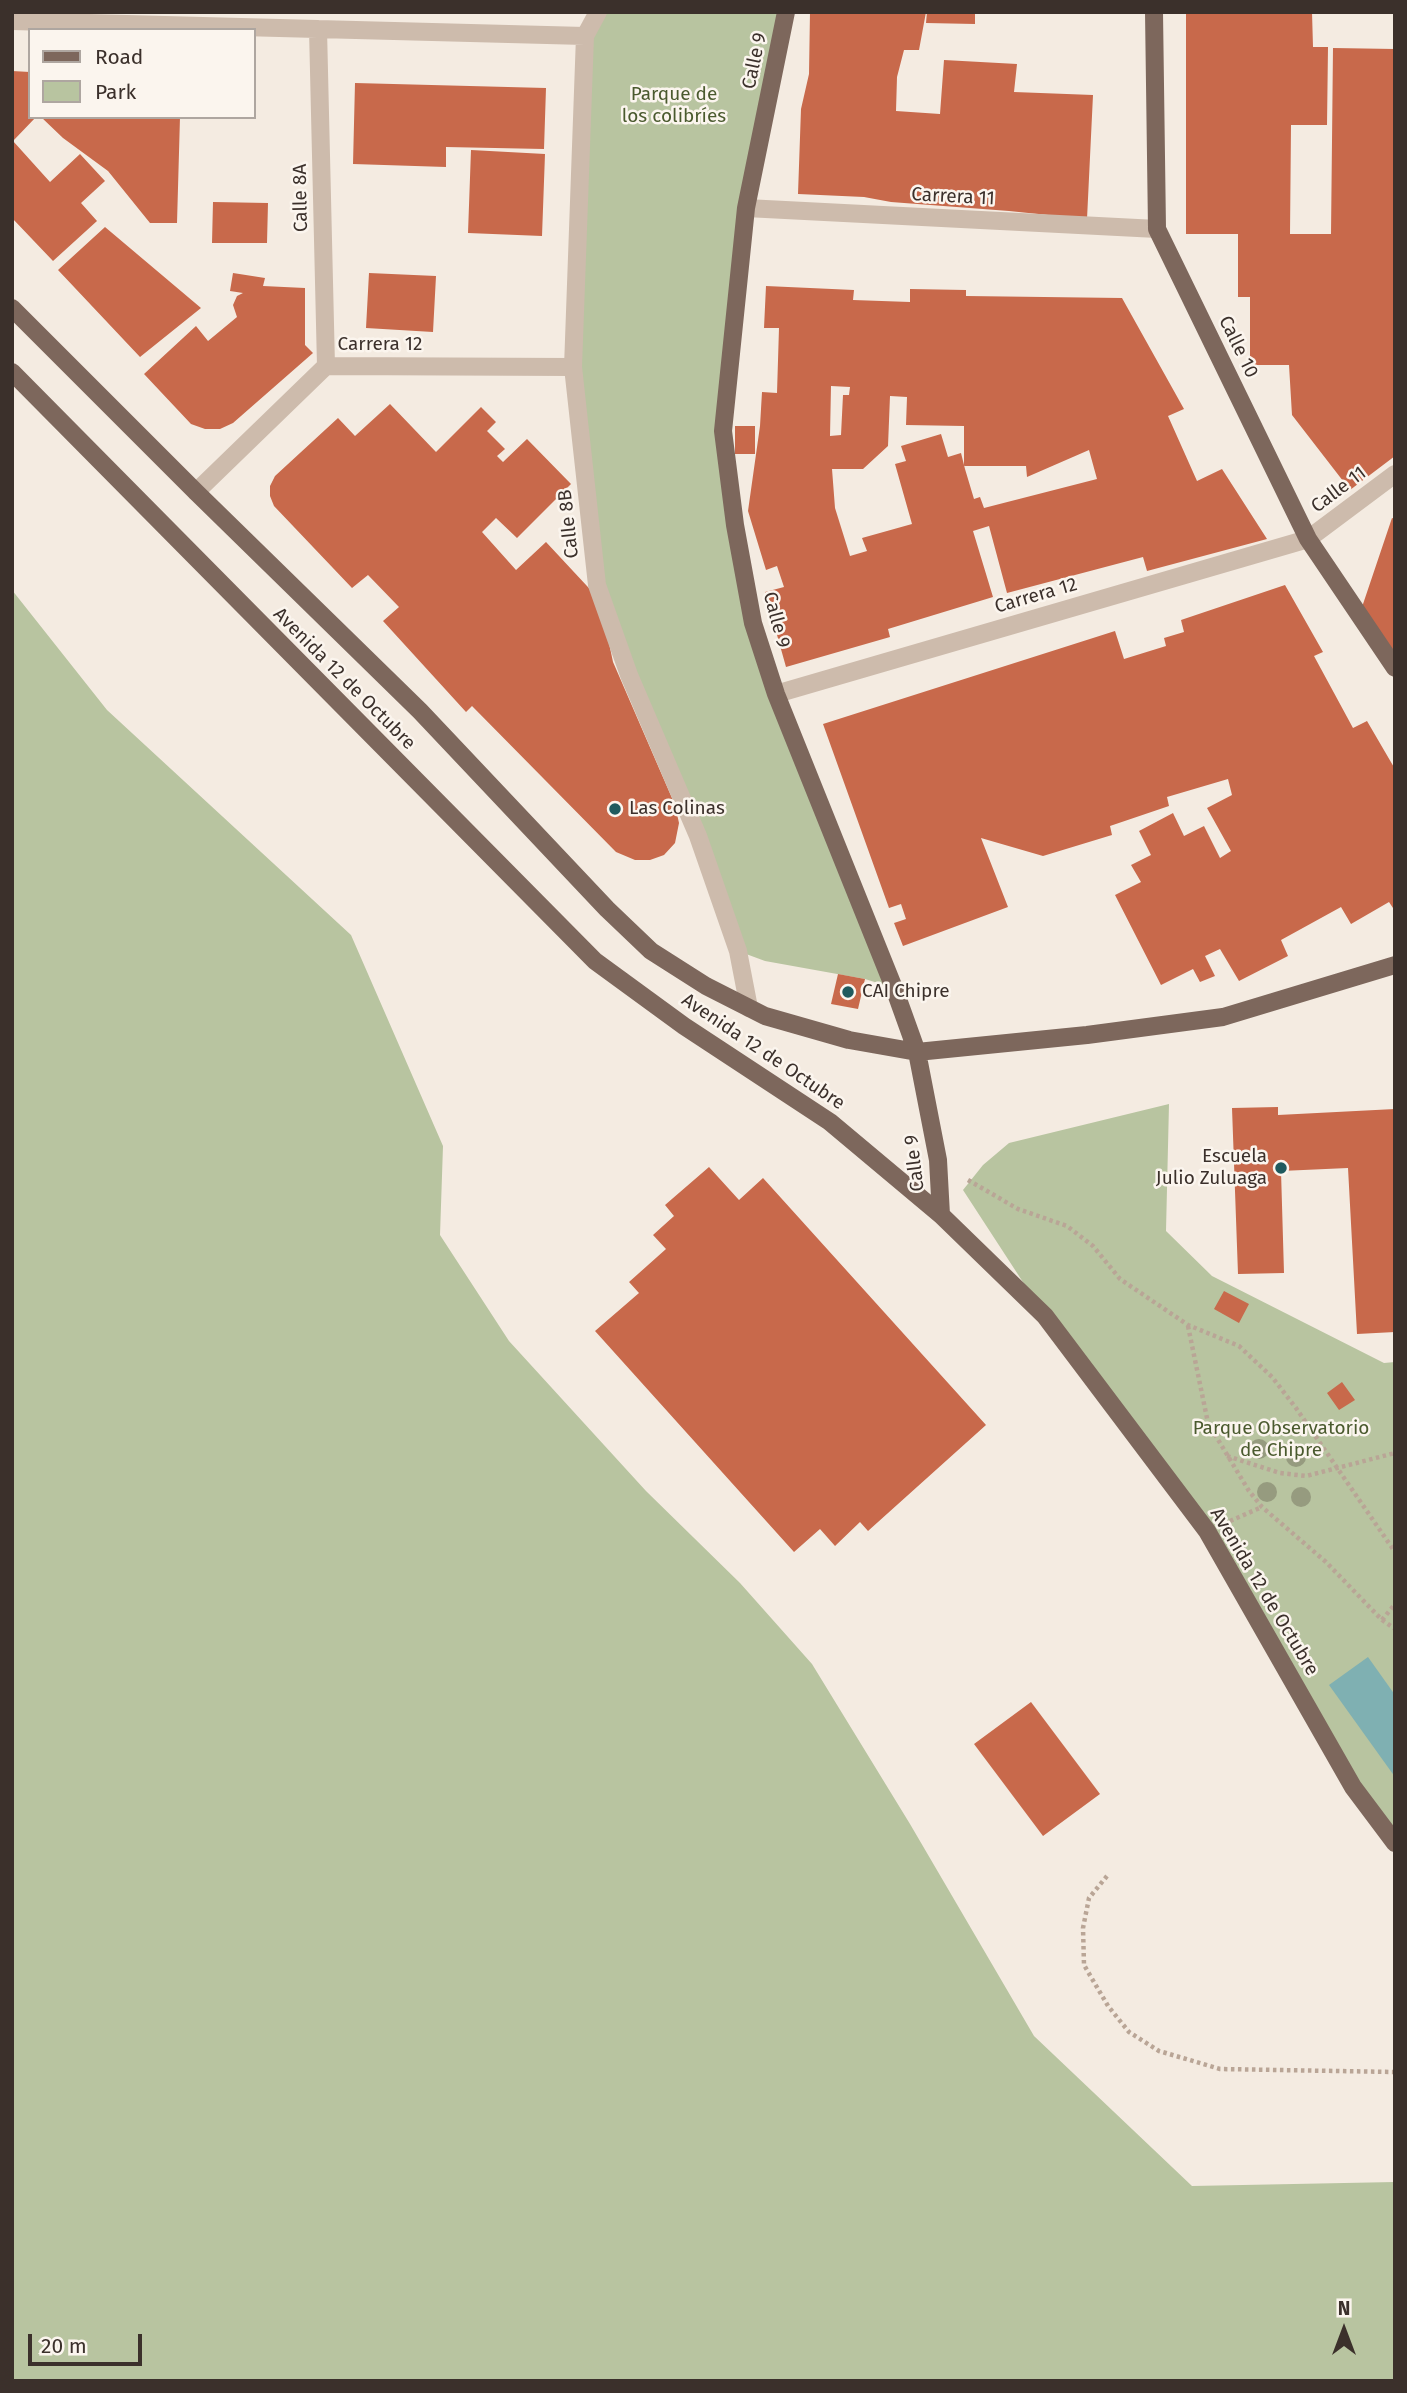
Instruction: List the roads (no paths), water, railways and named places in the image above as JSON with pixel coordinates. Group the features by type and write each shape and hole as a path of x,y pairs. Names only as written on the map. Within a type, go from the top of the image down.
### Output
{"main road":[{"name":"Calle 9","path":"786,12 746,208 723,430 735,525 753,624 776,694 917,1052 938,1160 941,1215"},
{"name":"Calle 10","path":"1154,12 1157,229 1308,539 1395,668"},
{"name":"Avenida 12 de Octubre","path":"12,308 420,710 607,909 650,951 706,986 765,1016 849,1040 917,1052 1087,1035 1223,1017 1393,967"},
{"name":"Avenida 12 de Octubre","path":"12,372 595,961 684,1026 830,1122 941,1215 1045,1316 1207,1531 1353,1787 1395,1843"}],"street":[{"name":"Calle 8B","path":"598,12 584,36 573,367 597,585 629,675 703,849 738,951 748,1007"},
{"path":"12,20 223,19 318,29 584,36"},
{"name":"Calle 8A","path":"318,29 326,366"},
{"name":"Carrera 11","path":"746,208 1157,229"},
{"name":"Carrera 12","path":"196,492 326,366 573,367"},
{"name":"Calle 11","path":"1308,539 1395,474"},
{"name":"Carrera 12","path":"776,694 1308,539"}],"water":[{"path":"1368,1657 1395,1695 1395,1777 1329,1685"}],"place":[{"name":"Las Colinas","path":"615,809"},
{"name":"CAI Chipre","path":"848,992"},
{"name":"Escuela Julio Zuluaga","path":"1281,1168"}],"park label":[{"name":"Parque de los colibríes","path":"674,106"},
{"name":"Parque Observatorio de Chipre","path":"1281,1440"}]}
